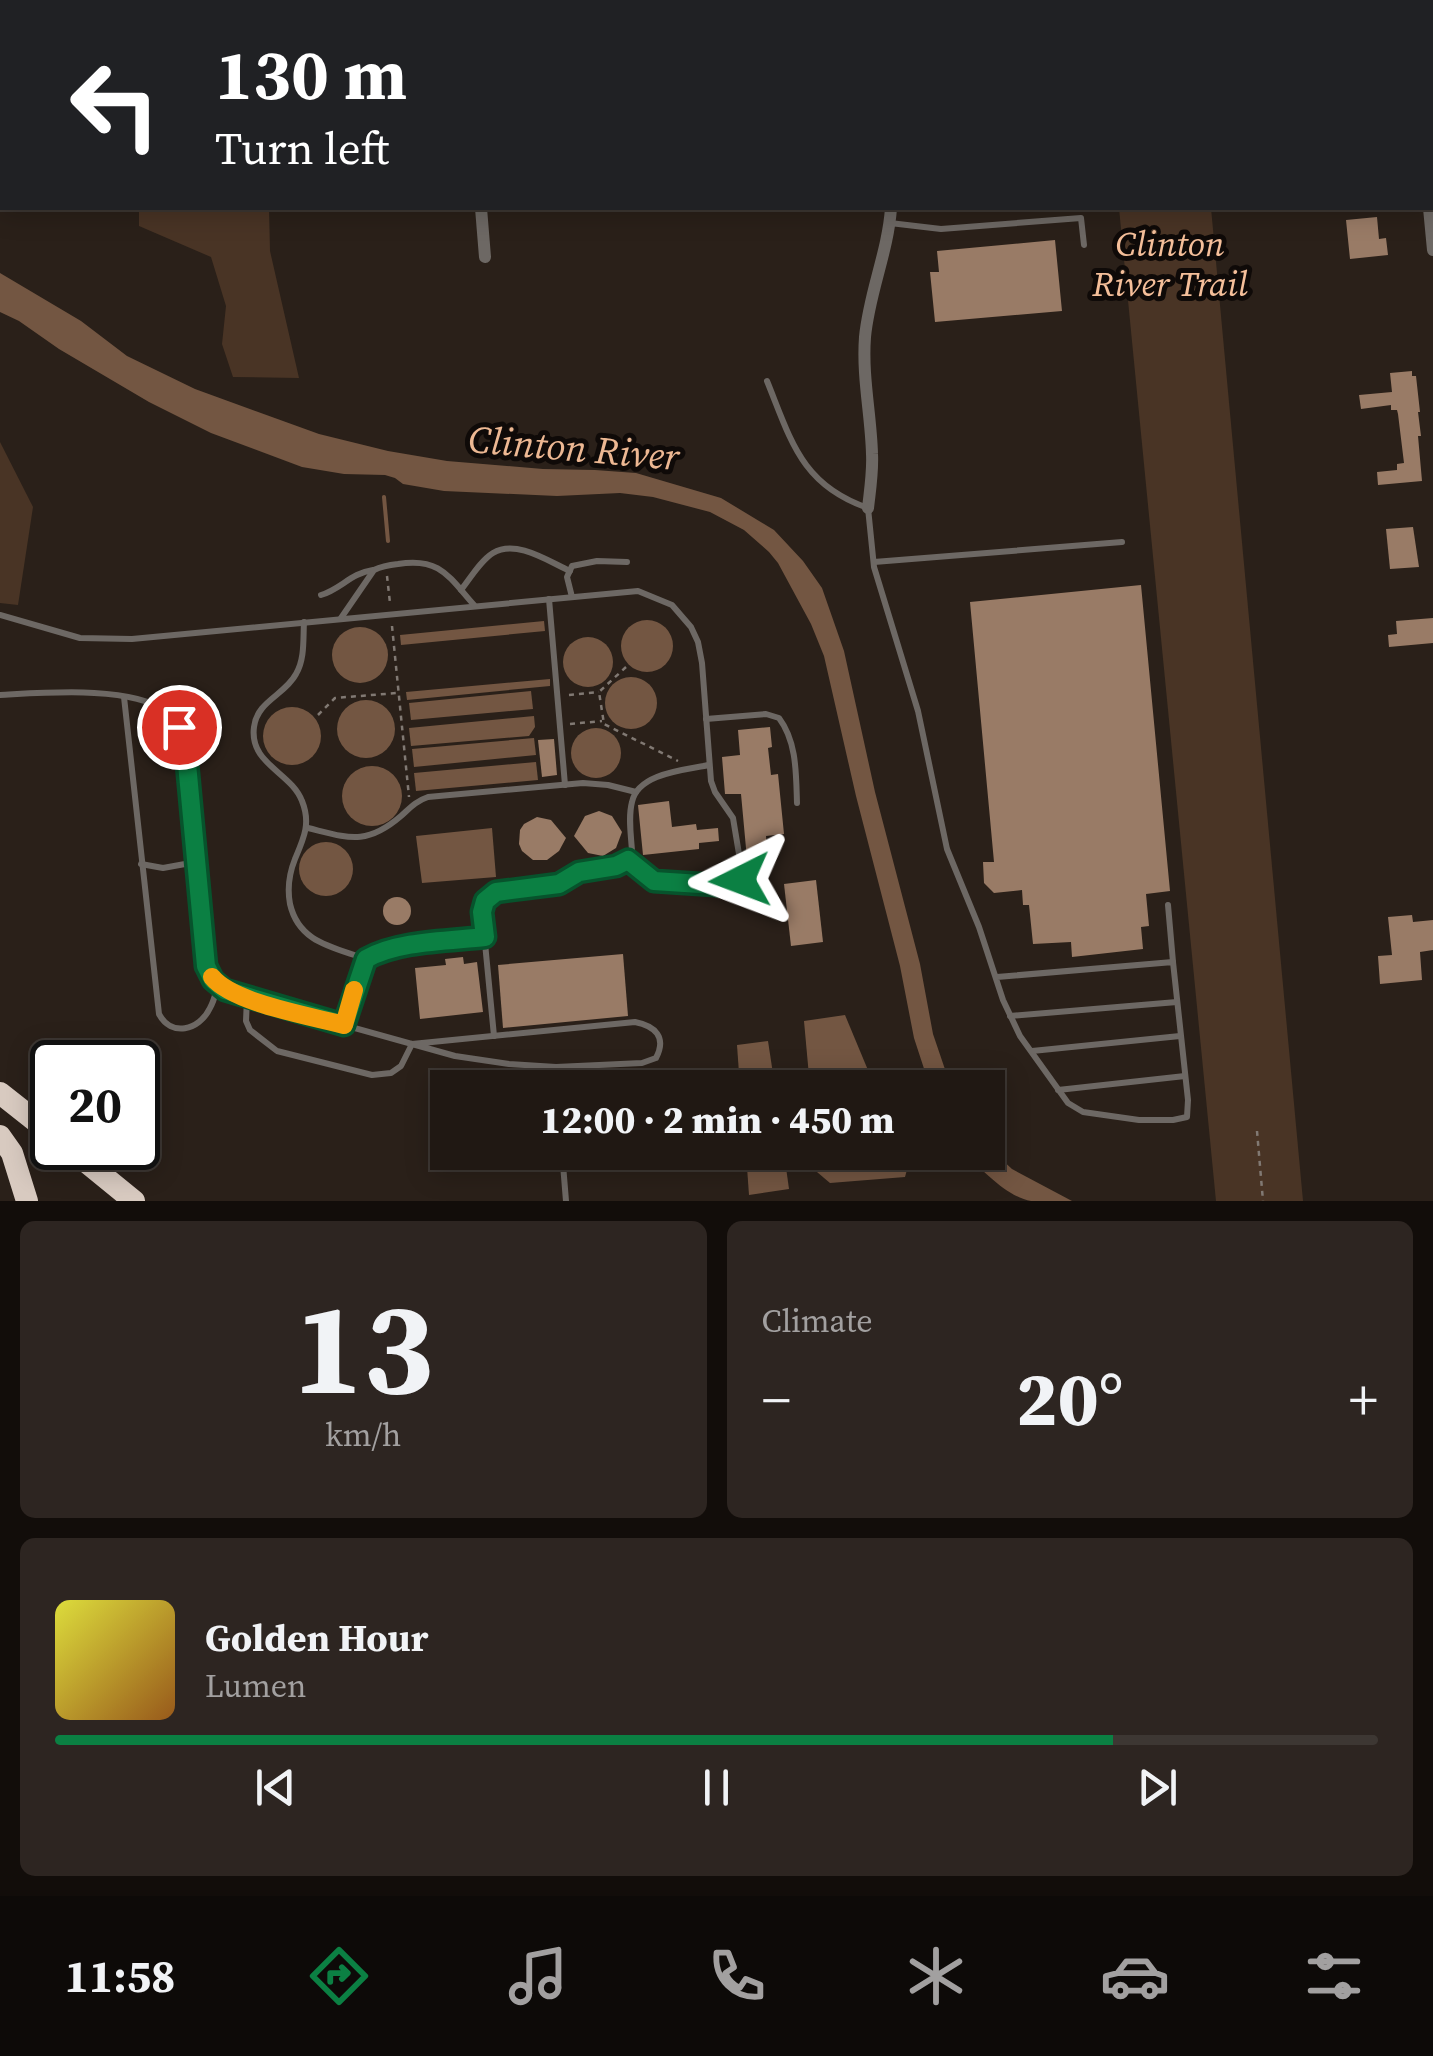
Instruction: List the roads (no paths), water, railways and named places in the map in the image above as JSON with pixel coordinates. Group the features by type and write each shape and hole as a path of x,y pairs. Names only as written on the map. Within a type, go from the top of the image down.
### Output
{"highway":[{"path":"0,1094 30,1117"},
{"path":"0,1136 12,1153 27,1201"},
{"path":"96,1170 134,1201"}],"street":[{"path":"481,210 485,257"},
{"path":"868,508 872,452 865,340 891,210"},
{"path":"1429,210 1433,250"}],"lane":[{"path":"890,223 941,229 1081,218 1084,245"},
{"path":"767,381 792,444 812,475 853,504 868,508 874,562 918,711 947,849 1020,1036 1068,1104 1083,1112 1138,1120 1188,1118 1168,904"},
{"path":"874,562 1122,542"},
{"path":"461,590 490,554 500,550 530,552 570,571"},
{"path":"321,595 358,573 417,561 444,570 474,606"},
{"path":"572,597 567,577 572,566 582,562 627,562"},
{"path":"342,618 374,570"},
{"path":"0,615 80,638 132,639 638,591 672,605 698,642 714,792 734,818 742,858 740,880 731,886 654,881 628,860"},
{"path":"549,599 566,784"},
{"path":"304,622 298,672 258,712 255,748 296,790 303,804 308,828 290,872 288,894 293,916 304,934 366,959"},
{"path":"0,695 124,697 163,710 179,727 186,753 206,966 213,980 225,990 247,998 455,1056 509,1064 642,1062 656,1058 661,1040 648,1024 635,1022 412,1044"},
{"path":"124,697 159,1014 165,1024 176,1029 189,1028 202,1021 218,984"},
{"path":"706,718 766,714 779,718 791,741 797,803"},
{"path":"494,1036 482,912 485,901 496,892 559,884 579,872 628,860 632,851 630,812 636,792 650,780 709,764"},
{"path":"308,828 339,836 373,836 417,800 428,797 566,784 608,785 636,792"},
{"path":"141,864 163,868 196,862"},
{"path":"344,1025 366,959 404,946 485,937"},
{"path":"997,977 1173,962"},
{"path":"247,998 246,1021 250,1030 277,1051 372,1075 391,1073 401,1066 412,1044"},
{"path":"1010,1016 1176,1002"},
{"path":"1031,1051 1180,1036"},
{"path":"556,1066 556,1070"},
{"path":"1058,1090 1185,1076"},
{"path":"563,1170 566,1201"}],"waterway":[{"path":"384,497 388,541"}],"park label":[{"name":"Clinton River Trail","path":"1170,264"}],"water label":[{"name":"Clinton River","path":"574,448"}]}
